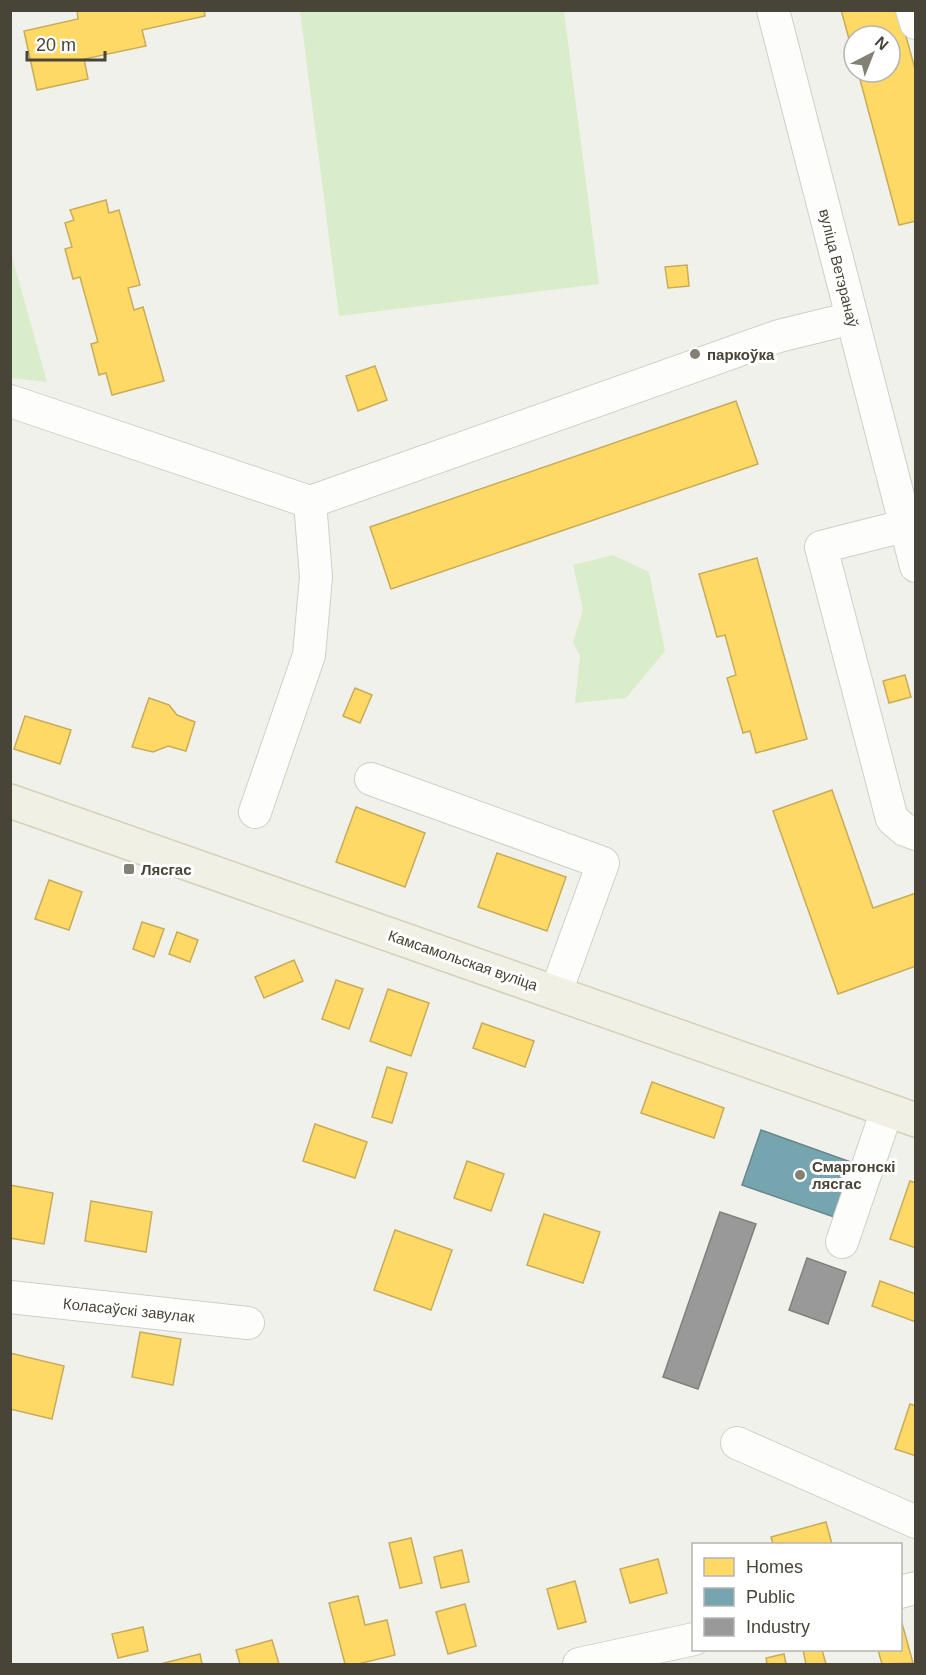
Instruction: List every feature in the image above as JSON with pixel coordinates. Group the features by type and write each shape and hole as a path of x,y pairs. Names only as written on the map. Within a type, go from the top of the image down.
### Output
{"main road":[{"name":"Камсамольская вуліца","path":"10,801 901,1115"}],"street":[{"name":"вуліца Ветэранаў","path":"773,10 852,318 910,524 915,566"},
{"path":"912,10 915,23"},
{"path":"10,400 310,502 778,336 852,318"},
{"path":"255,812 309,655 316,577 310,502"},
{"path":"910,524 821,547 892,819 904,830 915,834"},
{"path":"371,778 603,863 556,992"},
{"path":"842,1242 901,1115"},
{"name":"Коласаўскі завулак","path":"10,1298 248,1323"},
{"path":"737,1443 915,1522"},
{"path":"579,1665 692,1639"}],"green space":[{"path":"300,11 564,11 599,284 339,316"},
{"path":"11,253 47,382 11,378"},
{"path":"613,555 649,572 665,651 626,698 575,703 580,656 573,642 583,610 573,565"}],"building: Homes":[{"path":"77,10 204,10 205,16 142,30 146,46 84,59 88,79 37,90 24,31 78,19"},
{"path":"841,10 899,10 916,73 916,221 899,225 861,84 902,84 902,24 845,24"},
{"path":"106,200 109,213 119,210 140,285 128,288 134,310 143,307 164,381 112,395 106,373 99,375 91,344 98,342 80,277 73,279 65,249 72,247 65,223 74,220 70,210"},
{"path":"687,265 689,286 668,288 665,267"},
{"path":"375,366 387,400 358,411 346,376"},
{"path":"736,401 758,464 391,589 370,527"},
{"path":"757,558 807,739 756,753 750,731 743,733 727,678 736,675 725,635 717,637 699,574"},
{"path":"905,675 911,697 889,703 883,681"},
{"path":"355,688 372,695 360,723 343,716"},
{"path":"149,698 169,705 177,715 195,722 186,751 168,746 153,752 132,747"},
{"path":"25,716 71,730 60,764 14,749"},
{"path":"832,790 873,908 916,893 916,966 838,994 773,811"},
{"path":"356,807 425,833 405,887 336,862"},
{"path":"497,853 566,877 547,931 478,907"},
{"path":"49,880 82,892 69,930 35,919"},
{"path":"142,922 164,929 154,957 133,949"},
{"path":"177,932 198,940 190,962 169,954"},
{"path":"294,960 303,981 264,998 255,977"},
{"path":"336,980 363,989 349,1029 322,1019"},
{"path":"388,989 429,1003 411,1056 370,1041"},
{"path":"482,1023 534,1041 525,1067 473,1048"},
{"path":"387,1067 407,1073 392,1123 372,1117"},
{"path":"652,1082 724,1108 714,1138 641,1113"},
{"path":"315,1124 367,1142 355,1178 303,1161"},
{"path":"467,1161 504,1174 491,1211 454,1198"},
{"path":"910,1181 916,1183 916,1248 890,1239"},
{"path":"10,1185 53,1193 44,1244 10,1238"},
{"path":"91,1201 152,1212 146,1252 85,1241"},
{"path":"544,1214 600,1232 583,1283 527,1265"},
{"path":"395,1230 452,1250 431,1310 374,1290"},
{"path":"880,1281 916,1294 916,1322 872,1306"},
{"path":"140,1332 181,1339 173,1385 132,1377"},
{"path":"10,1353 64,1366 52,1419 10,1409"},
{"path":"910,1404 916,1406 916,1456 895,1449"},
{"path":"826,1522 832,1543 773,1543 771,1537"},
{"path":"411,1538 422,1583 400,1588 389,1543"},
{"path":"462,1550 469,1582 441,1588 434,1557"},
{"path":"658,1559 667,1593 630,1603 620,1569"},
{"path":"575,1581 586,1622 558,1629 547,1589"},
{"path":"358,1596 365,1625 387,1620 395,1655 358,1664 345,1664 329,1603"},
{"path":"465,1604 476,1646 448,1654 436,1612"},
{"path":"902,1623 913,1663 882,1664 878,1651 902,1651"},
{"path":"143,1627 148,1651 118,1658 112,1634"},
{"path":"272,1640 279,1664 240,1664 236,1650"},
{"path":"803,1651 822,1651 826,1664 806,1664"},
{"path":"200,1654 202,1664 160,1664"},
{"path":"784,1654 786,1664 767,1664 766,1658"}],"building: Public":[{"name":"Смаргонскі лясгас","path":"761,1130 859,1165 840,1219 742,1185"}],"building: Industry":[{"path":"720,1212 756,1224 698,1389 663,1377"},
{"path":"807,1258 846,1272 828,1324 789,1310"}],"place":[{"name":"паркоўка","path":"695,354"},
{"name":"Лясгас","path":"129,869"},
{"name":"Смаргонскі лясгас","path":"800,1175"}]}
